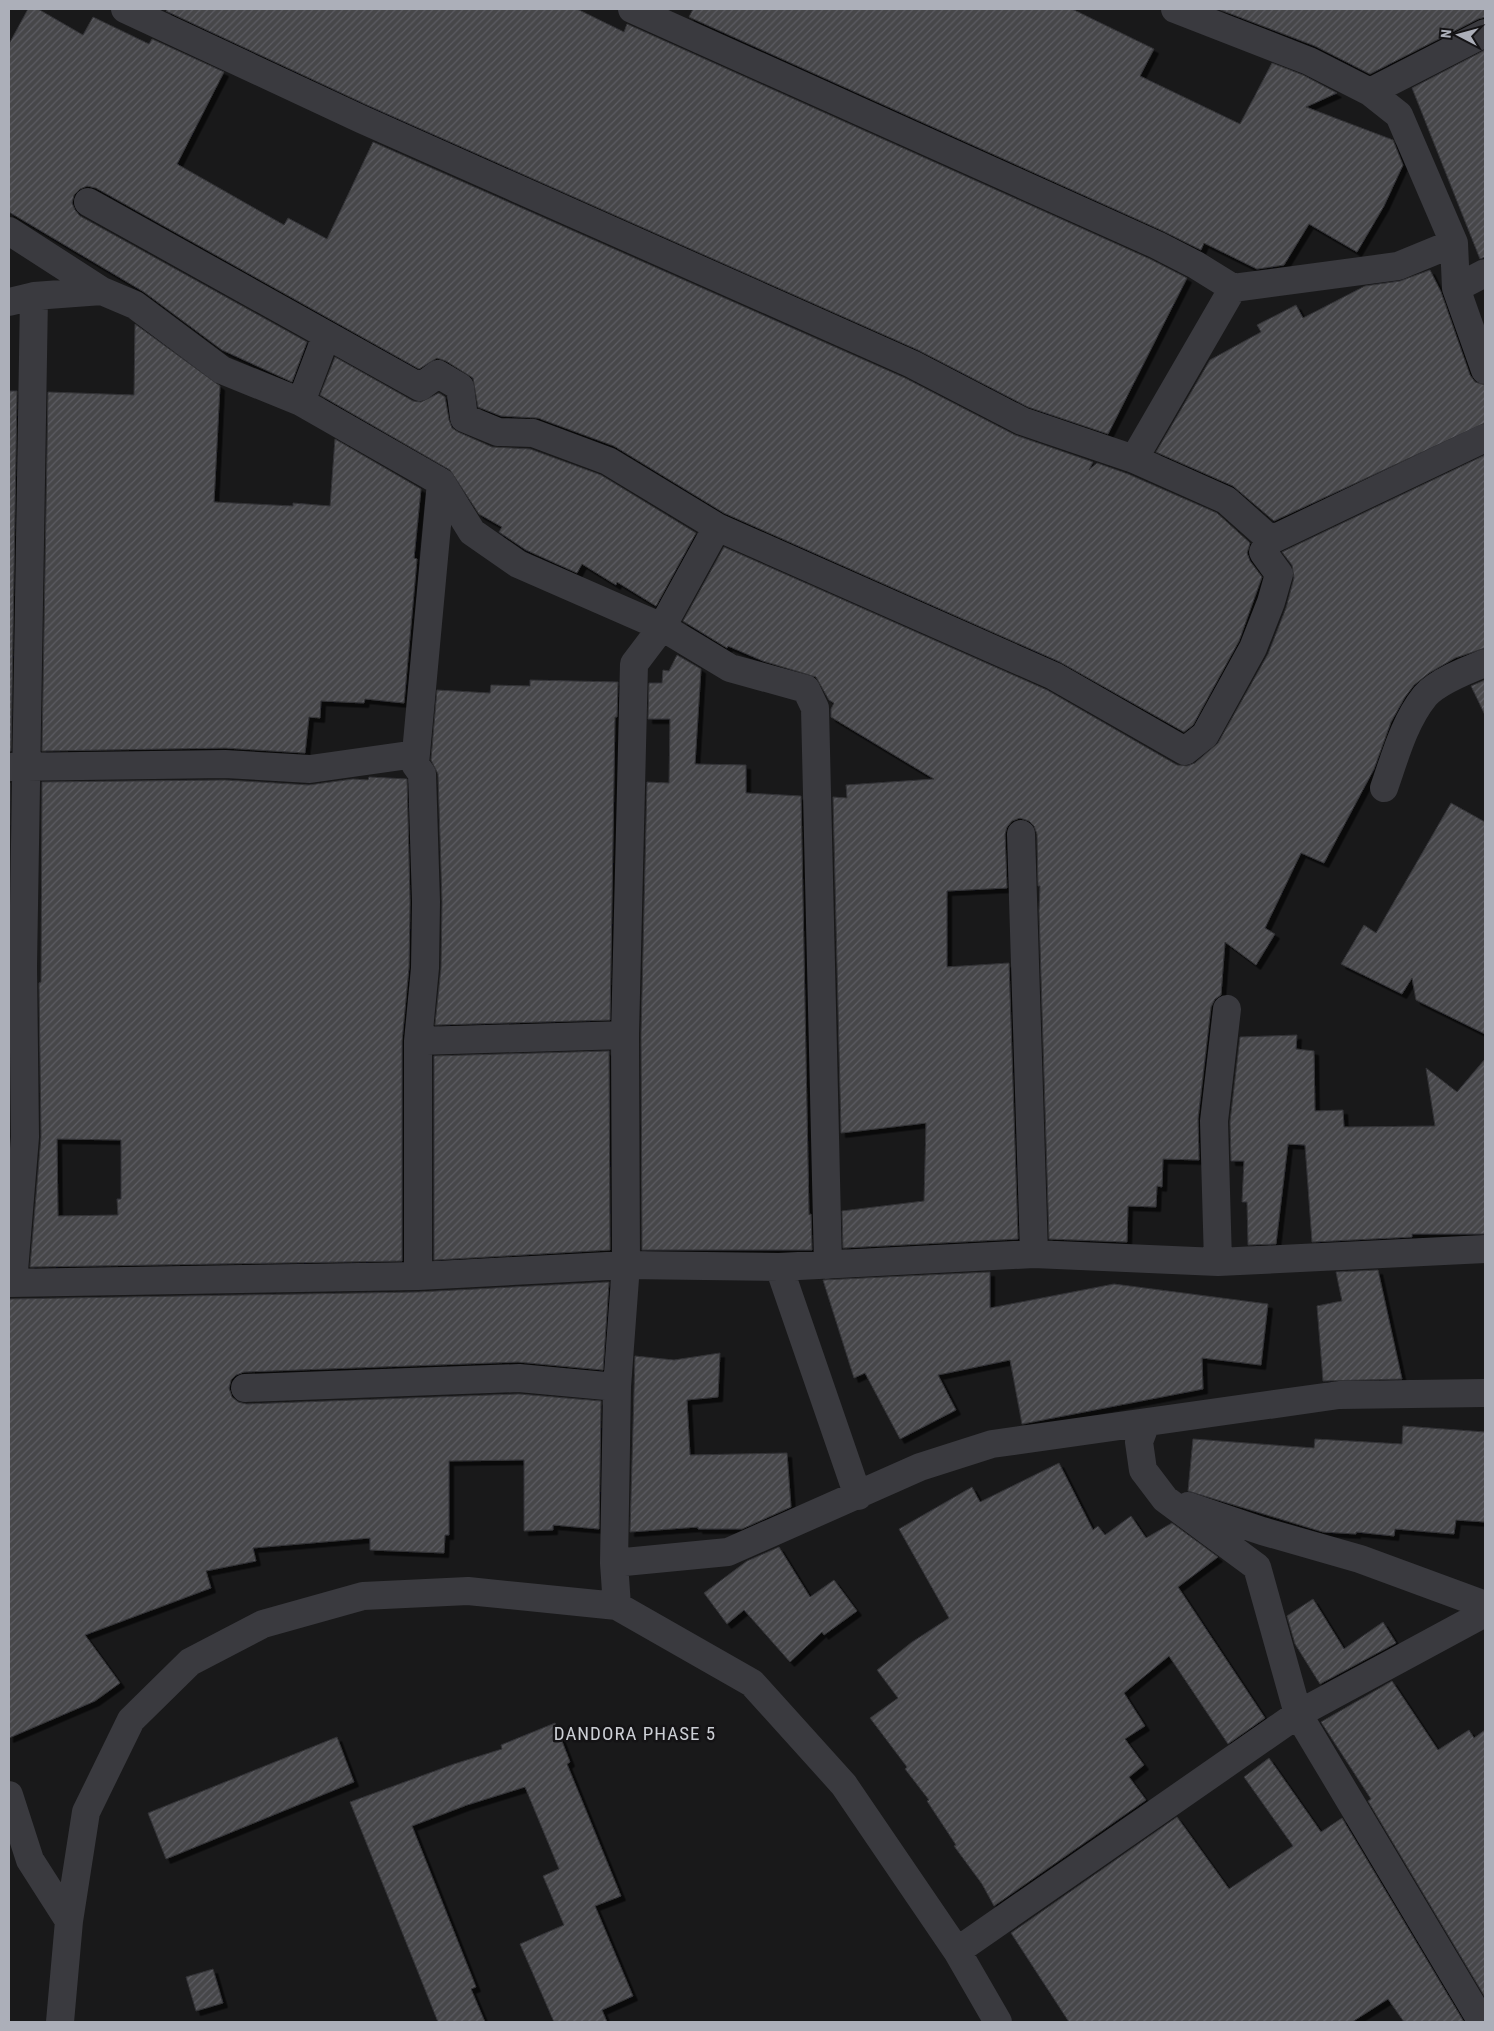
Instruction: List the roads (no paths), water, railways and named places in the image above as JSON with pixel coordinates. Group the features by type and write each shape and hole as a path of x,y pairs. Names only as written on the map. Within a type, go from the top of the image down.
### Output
{"street":[{"path":"125,9 361,119 912,364 1022,421 1134,459 1226,500 1271,540"},
{"path":"632,9 1157,245 1233,288 1398,266 1454,243"},
{"path":"1175,9 1309,61 1370,92 1399,115 1454,243 1456,288 1485,370"},
{"path":"1370,92 1485,33"},
{"path":"88,202 420,387 438,374 460,387 464,418 498,432 533,433 608,461 717,527 1054,676 1185,752 1205,735 1253,648 1271,602 1279,574 1263,552 1271,540 1485,438"},
{"path":"9,231 102,291 135,305 222,370 301,402 441,482 472,532 518,564 662,627 730,668 806,689 815,708 828,1265"},
{"path":"1456,288 1485,273"},
{"path":"1134,459 1233,288"},
{"path":"102,291 21,299 16,966 17,1136 11,1283 418,1276 626,1265 779,1267 1034,1254 1218,1262 1485,1249"},
{"path":"301,402 326,336"},
{"path":"418,1276 418,1041 425,968 426,902 422,774 414,764 441,482"},
{"path":"617,1606 614,1563 617,1387 626,1265 625,1035 634,664 662,627 717,527"},
{"path":"1384,788 1405,729 1426,695 1460,672 1485,663"},
{"path":"18,767 225,764 310,769 416,754"},
{"path":"1021,834 1034,1254"},
{"path":"1218,1262 1214,1121 1227,1009"},
{"path":"418,1041 625,1035"},
{"path":"779,1267 858,1496"},
{"path":"245,1388 519,1378 617,1387"},
{"path":"614,1563 728,1552 920,1467 992,1444 1339,1395 1485,1393"},
{"path":"1146,1423 1139,1442 1143,1470 1165,1498 1257,1567 1298,1714 1482,2022"},
{"path":"1165,1498 1262,1531 1360,1559 1485,1605"},
{"path":"60,2022 69,1921 86,1812 131,1720 190,1662 263,1624 362,1596 468,1591 617,1606 752,1683 844,1786 957,1951 998,2022"},
{"path":"957,1951 1298,1714 1485,1613"},
{"path":"9,1795 30,1860 69,1921"}],"district":[{"name":"DANDORA PHASE 5","path":"635,1733"}]}
